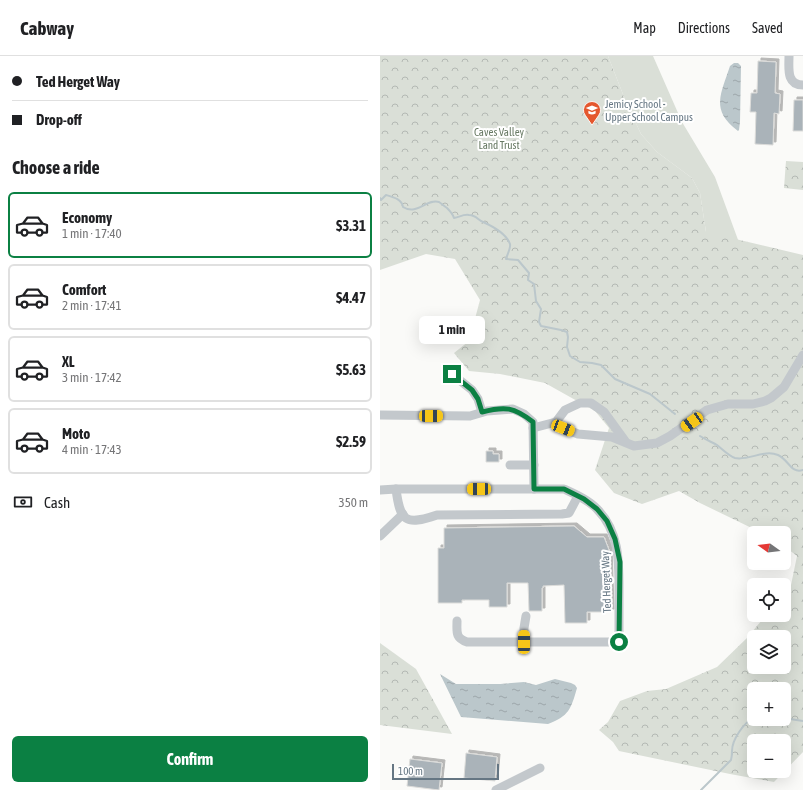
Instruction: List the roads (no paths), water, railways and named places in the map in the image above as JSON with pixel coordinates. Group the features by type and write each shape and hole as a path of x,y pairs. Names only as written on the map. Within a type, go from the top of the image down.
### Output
{"street":[{"path":"789,56 788,72 790,78 793,82 803,85"},
{"path":"556,422 563,428 578,434 612,437 625,441 634,446 656,444 707,410 728,404 753,404 765,401 784,387 803,355"},
{"path":"452,374 472,390 478,399 482,412"},
{"path":"533,428 556,422 565,410 580,403 591,403 604,412 625,441"},
{"path":"380,415 470,416 482,412 513,409 524,414 533,422 534,489"},
{"path":"510,465 534,465"},
{"path":"396,489 399,507 403,514 407,518 417,521 437,515 569,513 578,496"},
{"name":"Ted Herget Way","path":"380,490 564,489 578,496 597,509 607,521 617,545 620,562 619,642 524,642"},
{"path":"380,536 403,514"},
{"path":"457,621 457,635 460,640 467,642 524,642 526,616"},
{"path":"496,790 540,768"}],"water":[{"path":"734,63 738,63 741,66 740,122 738,131 724,116 720,101 721,93 730,66"},
{"path":"440,674 456,684 500,684 524,682 536,685 555,679 571,683 577,688 571,707 565,715 548,724 461,717"}],"waterway":[{"path":"380,198 381,200 386,195 394,198 399,200 403,207 408,209 417,208 430,202 439,202 449,210 454,218 471,215 498,230 505,236 510,244 506,259 518,260 529,273 528,280 534,284 536,301 541,309 539,322 541,326 567,332 567,347 570,356 580,362 601,365 615,379 650,394 675,414"},
{"path":"700,436 717,445 735,458 746,458 767,453 773,454 782,457 796,470 803,470"},
{"path":"791,719 803,721"},
{"path":"701,790 731,760 734,741 747,723"}],"place":[{"name":"Jemicy School - Upper School Campus","path":"592,125"}],"park label":[{"name":"Caves Valley Land Trust","path":"499,138"}]}
